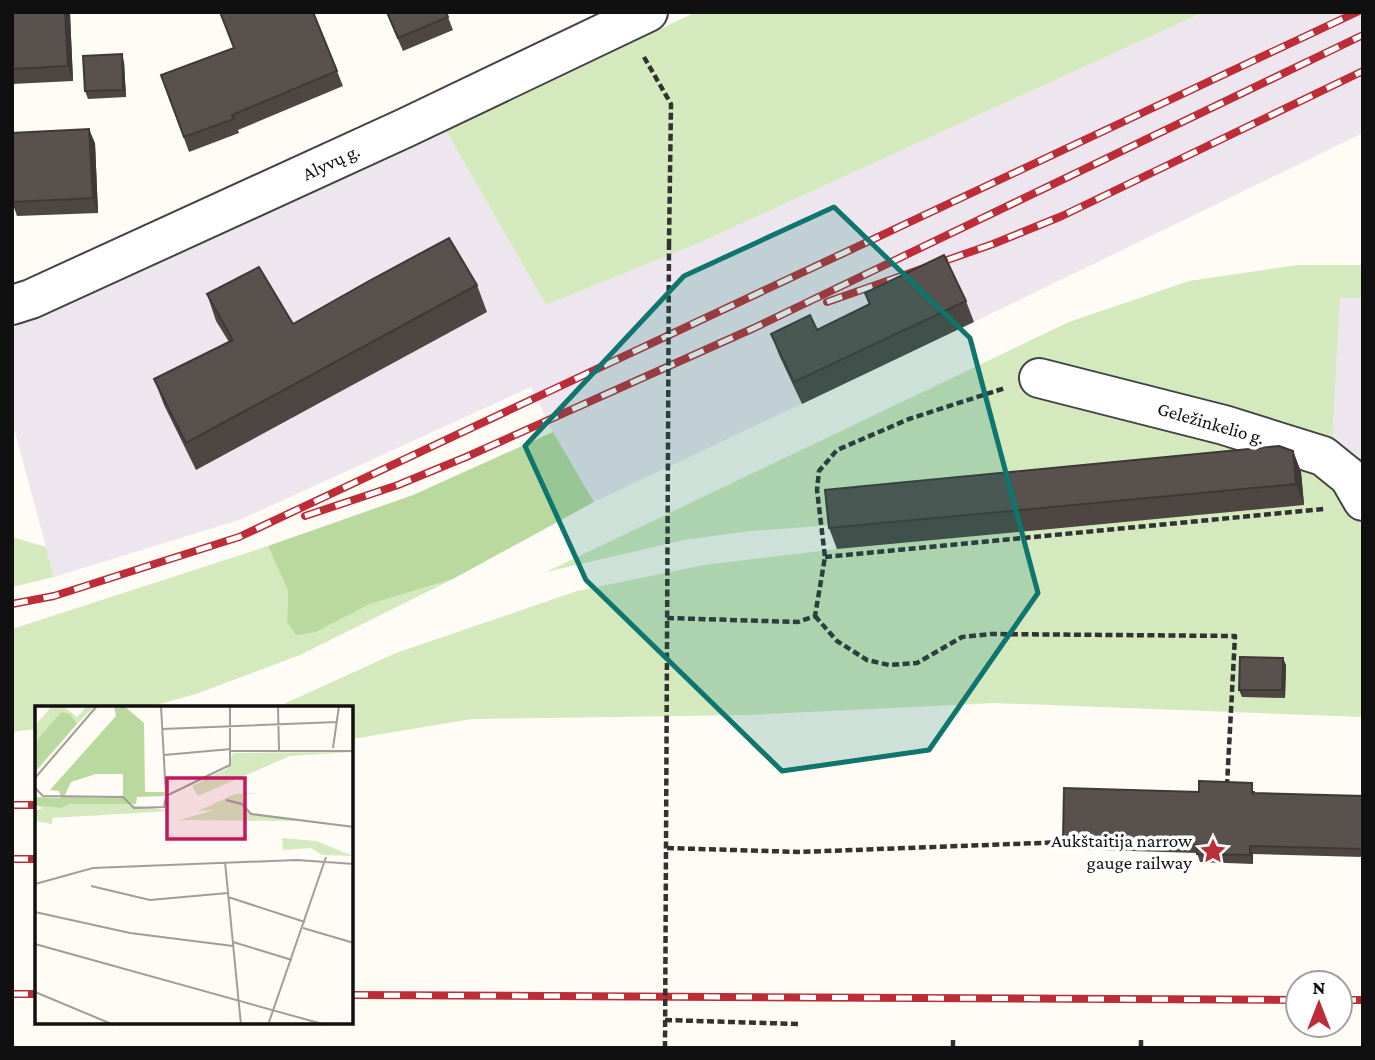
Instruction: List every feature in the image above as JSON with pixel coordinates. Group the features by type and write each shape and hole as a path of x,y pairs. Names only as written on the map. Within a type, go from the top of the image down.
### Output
{"street":[{"name":"Alyvų g.","path":"12,306 392,134 636,17"},
{"name":"Geležinkelio g.","path":"1039,377 1224,425 1323,456 1349,477 1349,505"}],"path":[{"path":"636,17 671,104 665,1048"},
{"path":"815,616 825,557 817,490 819,471 837,450 909,419 1039,377"},
{"path":"825,557 1349,505"},
{"path":"667,618 798,622 815,616"},
{"path":"815,616 837,641 867,660 889,664 917,663 962,637 991,634 1234,636 1227,790"},
{"path":"667,848 800,852 1066,842"},
{"path":"665,1020 799,1024"},
{"path":"953,1040 953,1048"},
{"path":"1141,1040 1141,1048"}],"highlighted area":[{"path":"834,207 970,338 1038,593 929,750 782,771 586,580 525,446 684,276"}],"shaded area":[{"path":"1204,12 1363,12 1363,133 974,322 594,502 553,432 531,387 242,519 54,577 12,421 12,333 18,322 43,309 446,131 546,305 699,243"},
{"path":"1340,298 1363,298 1363,459 1332,448"}],"green space":[{"path":"696,12 1204,12 699,243 546,305 446,131"},
{"path":"1297,265 1363,265 1363,298 1340,298 1332,448 1363,459 1363,717 994,703 749,715 472,719 354,739 354,706 279,706 396,653 577,591 704,565 836,549 834,525 750,531 684,540 546,572 1069,322 1189,281"},
{"path":"553,432 594,502 453,579 370,604 316,632 296,635 287,622 288,591 268,546 413,495"},
{"path":"12,537 46,547 54,577 12,587"},
{"path":"268,546 288,591 287,622 316,632 370,604 453,579 300,655 196,694 152,706 35,706 35,729 12,732 12,629"}],"building":[{"path":"12,12 65,12 68,66 12,69"},
{"path":"220,12 313,12 337,71 232,115 234,119 184,137 161,75 234,48"},
{"path":"387,12 446,12 448,17 398,38"},
{"path":"122,54 123,90 85,91 83,56"},
{"path":"89,129 93,198 12,202 12,133"},
{"path":"449,238 477,285 186,443 154,379 233,340 207,294 259,267 293,324"},
{"path":"944,255 966,301 794,382 771,334 810,315 817,330 870,304 865,293"},
{"path":"1279,446 1293,451 1296,484 829,528 825,490"},
{"path":"1240,657 1283,658 1282,690 1239,690"},
{"path":"1199,781 1252,783 1252,793 1363,796 1363,849 1250,846 1250,855 1197,854 1198,845 1063,841 1064,788 1199,792"}],"railway":[{"path":"12,604 54,596 239,537 1357,12"},
{"path":"305,516 398,485 466,457 754,328 1363,35"},
{"path":"827,302 993,244 1062,216 1363,71"},
{"path":"12,805 35,805"},
{"path":"12,859 35,859"},
{"path":"12,994 35,994"},
{"path":"354,995 1284,1000"},
{"path":"1354,1000 1363,1000"}],"place":[{"name":"Aukštaitija narrow gauge railway","path":"1213,851"}]}
